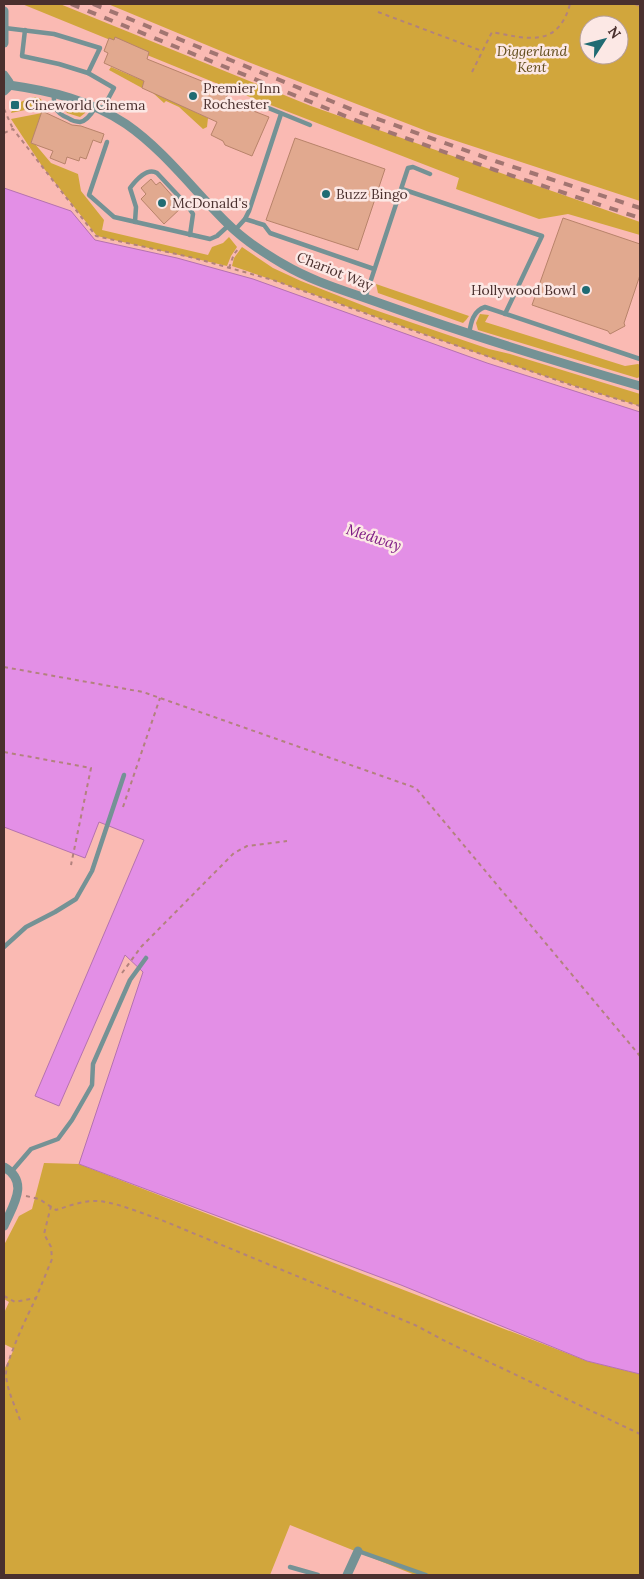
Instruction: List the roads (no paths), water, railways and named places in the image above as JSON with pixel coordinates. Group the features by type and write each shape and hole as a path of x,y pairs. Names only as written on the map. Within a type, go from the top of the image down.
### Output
{"street":[{"path":"4,11 4,44"},
{"path":"4,75 8,79 6,88"},
{"name":"Chariot Way","path":"6,88 54,92 78,99 126,124 148,142 232,228 262,252 305,276 469,334 640,386"},
{"path":"4,1167 12,1171 19,1186 18,1194 4,1226"},
{"path":"347,1575 358,1551"}],"lane":[{"path":"5,28 54,34 100,48 88,73"},
{"path":"26,30 22,56 88,73 114,88 99,109 80,122 59,114 54,108 54,92"},
{"path":"262,105 310,125"},
{"path":"107,142 89,195 114,217 210,239 245,219 281,114"},
{"path":"364,298 408,168 414,167 430,174"},
{"path":"135,222 136,207 130,188 148,171 153,170 157,172 193,214 190,235"},
{"path":"402,189 542,236 505,314"},
{"path":"245,219 264,226 270,233 374,269"},
{"path":"469,334 470,324 478,309 485,307 640,359"},
{"path":"4,947 26,927 76,899 92,870 124,775"},
{"path":"12,1171 32,1149 58,1139 72,1120 92,1085 93,1064 130,980 146,958"},
{"path":"358,1551 426,1575"},
{"path":"290,1567 318,1575"}],"water":[{"name":"Medway","path":"4,188 71,211 95,240 177,258 253,279 487,363 640,412 640,1374 587,1361 401,1285 79,1164 143,972 125,955 59,1106 35,1096 144,840 99,822 85,858 4,827"}],"railway":[{"path":"71,4 355,120 495,170 640,218"},
{"path":"93,4 358,112 498,162 640,208"}],"place":[{"name":"Premier Inn Rochester","path":"193,96"},
{"name":"Cineworld Cinema","path":"15,105"},
{"name":"Buzz Bingo","path":"326,194"},
{"name":"McDonald's","path":"162,203"},
{"name":"Hollywood Bowl","path":"586,290"}],"park label":[{"name":"Diggerland Kent","path":"532,59"}]}
